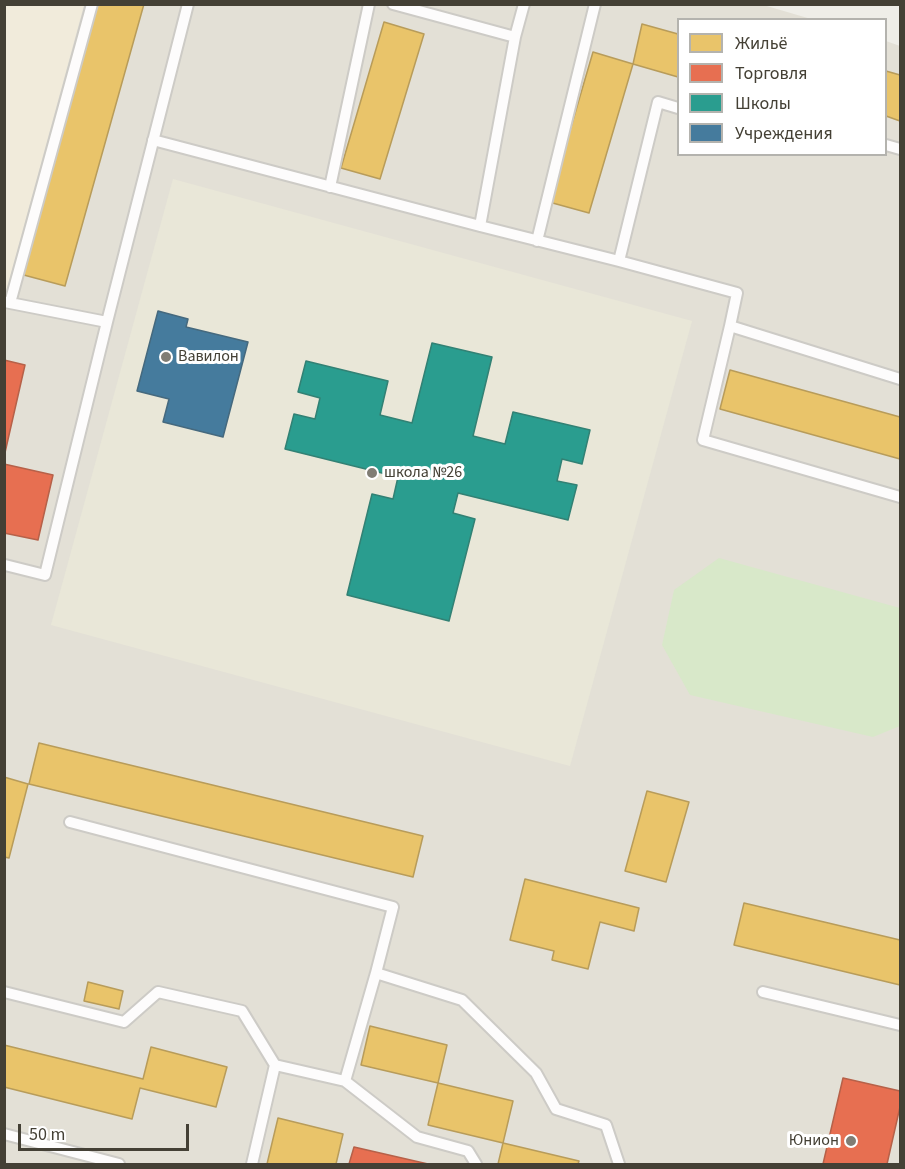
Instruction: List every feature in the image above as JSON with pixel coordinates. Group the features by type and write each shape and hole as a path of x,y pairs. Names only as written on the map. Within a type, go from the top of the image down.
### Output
{"lane":[{"path":"92,4 7,302 107,321"},
{"path":"5,566 45,574 188,4"},
{"path":"330,187 369,4"},
{"path":"393,4 515,37"},
{"path":"480,226 515,37 524,4"},
{"path":"537,241 595,4"},
{"path":"620,261 658,102 677,108"},
{"path":"153,141 737,293 703,440 900,497"},
{"path":"730,326 900,379"},
{"path":"70,822 393,907 345,1081"},
{"path":"376,973 462,1000 536,1073 556,1109 606,1125 619,1164"},
{"path":"4,992 124,1022 158,992 242,1011 275,1065 252,1164"},
{"path":"763,992 900,1025"},
{"path":"275,1065 345,1081 417,1137 468,1151 476,1164"},
{"path":"4,1134 118,1164"}],"shaded area":[{"path":"760,4 808,18 677,18 677,156 887,156 887,41 900,46 900,1164 5,1164 5,5"},
{"path":"4,5 84,5 6,292 4,292"},
{"name":"школа №26","path":"173,179 692,321 570,766 51,625"}],"green space":[{"path":"719,558 900,608 900,726 873,737 690,695 662,645 674,590"}],"building: Жильё":[{"path":"95,4 144,4 65,286 20,274"},
{"path":"384,22 424,34 380,179 341,168"},
{"path":"642,24 677,34 677,77 633,64"},
{"path":"593,52 633,64 589,213 549,202"},
{"path":"887,71 900,75 900,121 887,116"},
{"path":"730,370 900,417 900,459 720,409"},
{"path":"39,743 423,836 413,877 29,784"},
{"path":"4,777 28,784 9,858 4,857"},
{"path":"647,791 689,802 666,882 625,871"},
{"path":"525,879 639,908 634,931 600,922 588,969 552,960 554,951 510,940"},
{"path":"744,903 900,940 900,985 734,945"},
{"path":"88,982 123,991 119,1009 84,1001"},
{"path":"370,1026 447,1045 438,1083 361,1065"},
{"path":"4,1045 143,1079 151,1047 227,1067 216,1107 140,1088 132,1119 4,1087"},
{"path":"438,1083 513,1101 503,1143 428,1125"},
{"path":"278,1118 343,1134 336,1164 267,1164"},
{"path":"503,1143 579,1161 578,1164 498,1164"}],"building: Торговля":[{"path":"4,360 25,365 4,457"},
{"path":"4,464 53,475 38,540 4,533"},
{"path":"843,1078 900,1091 900,1107 887,1164 823,1164"},
{"path":"354,1147 428,1164 349,1164"}],"building: Школы":[{"path":"432,343 492,357 473,436 505,444 513,412 590,430 582,464 562,459 557,481 577,485 568,520 458,493 453,513 475,519 449,621 347,595 372,494 393,499 398,477 285,449 294,414 315,419 320,398 298,392 306,361 388,381 380,415 412,423"}],"building: Учреждения":[{"path":"158,311 188,319 186,327 248,342 223,437 163,422 169,399 137,391"}],"place":[{"name":"Вавилон","path":"166,357"},
{"name":"школа №26","path":"372,473"},
{"name":"Юнион","path":"851,1141"}]}
